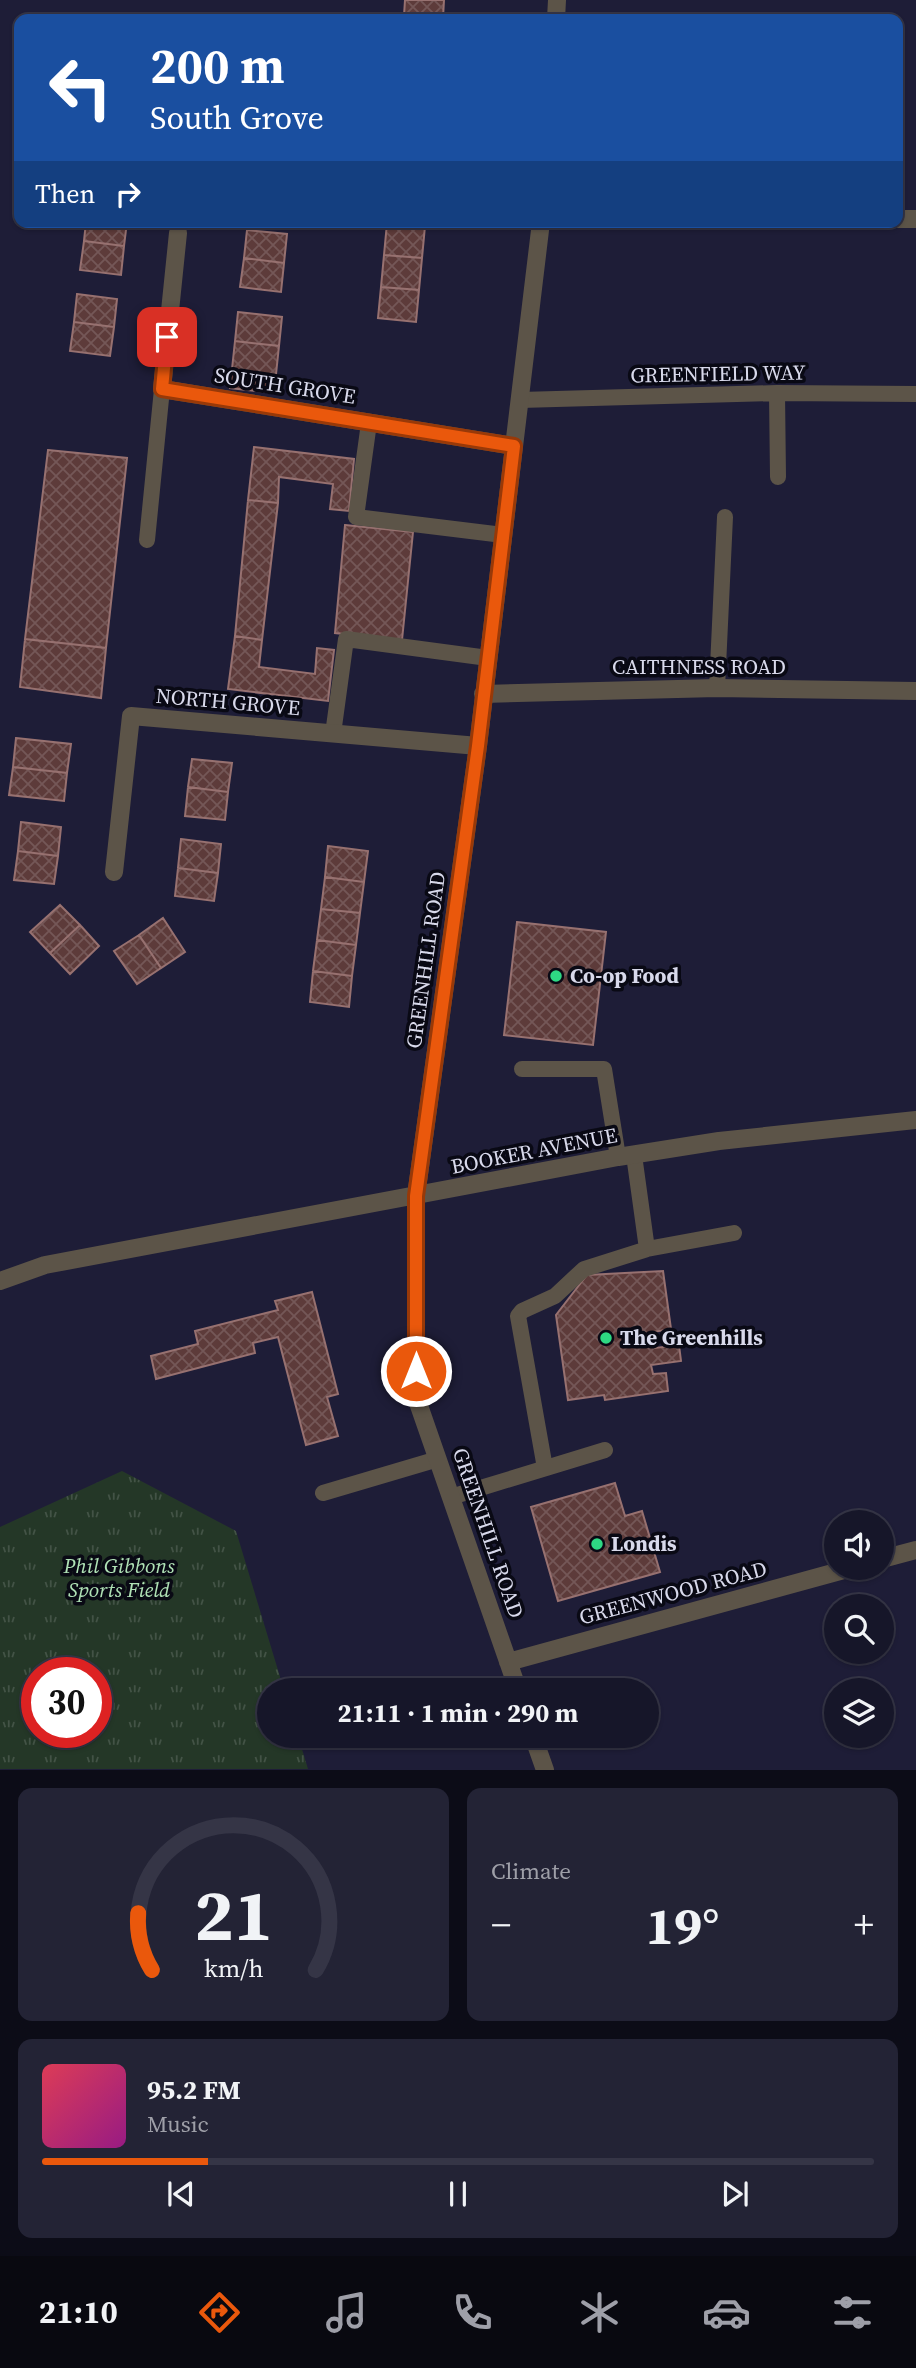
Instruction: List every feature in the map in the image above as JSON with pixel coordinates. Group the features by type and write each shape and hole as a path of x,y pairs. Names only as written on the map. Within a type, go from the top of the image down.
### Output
{"street":[{"name":"GREENHILL ROAD","path":"514,1678 416,1396 416,1196 478,746 540,228"},
{"path":"162,389 178,233"},
{"name":"SOUTH GROVE","path":"162,389 514,446"},
{"name":"CAITHNESS ROAD","path":"483,694 717,688 916,691"},
{"name":"NORTH GROVE","path":"114,872 131,716 478,746"},
{"name":"BOOKER AVENUE","path":"0,1281 45,1265 626,1156 719,1141 916,1121"},
{"path":"894,1556 916,1550"},
{"name":"GREENWOOD ROAD","path":"508,1662 824,1575"},
{"path":"537,1748 545,1769"}],"lane":[{"path":"147,540 162,389"},
{"name":"GREENFIELD WAY","path":"520,400 777,393 916,394"},
{"path":"777,393 778,477"},
{"path":"369,424 356,517 503,535"},
{"path":"717,688 725,517"},
{"path":"332,734 346,639 488,658"},
{"path":"522,1069 604,1069 647,1249"},
{"path":"545,1468 518,1316 522,1311 555,1296 584,1269 647,1249 734,1233"},
{"path":"451,1497 605,1450"},
{"path":"323,1493 438,1459"}],"green space":[{"name":"Phil Gibbons Sports Field","path":"122,1471 236,1531 280,1678 257,1678 257,1748 302,1748 308,1769 0,1769 0,1527"}],"building":[{"path":"405,0 444,0 443,14 404,14"},
{"path":"85,228 126,228 124,246 84,241"},
{"path":"387,228 425,228 422,258 384,255"},
{"path":"247,230 287,234 284,263 244,258"},
{"path":"84,241 124,246 121,275 80,270"},
{"path":"384,255 422,258 419,290 381,287"},
{"path":"244,258 284,263 281,292 240,287"},
{"path":"381,287 419,290 416,322 378,318"},
{"path":"77,294 117,299 114,327 74,322"},
{"path":"238,312 282,317 279,346 235,341"},
{"path":"74,322 114,327 110,356 70,351"},
{"path":"235,341 279,346 274,393 230,388"},
{"path":"254,447 354,459 349,511 330,509 333,484 279,477 278,503 248,500"},
{"path":"48,450 127,458 106,648 25,639"},
{"path":"248,500 278,503 262,640 235,636"},
{"path":"345,525 413,532 402,640 335,633"},
{"path":"235,636 262,640 259,667 315,674 317,648 334,650 328,701 228,689"},
{"path":"25,639 106,648 101,698 20,687"},
{"path":"16,738 71,744 67,773 13,767"},
{"path":"192,759 232,763 228,792 188,787"},
{"path":"13,767 67,773 64,801 9,795"},
{"path":"188,787 228,792 225,820 185,816"},
{"path":"21,822 61,827 58,856 18,851"},
{"path":"181,839 221,844 218,873 178,868"},
{"path":"328,846 368,851 364,882 325,877"},
{"path":"18,851 58,856 54,884 14,880"},
{"path":"178,868 218,873 214,901 175,896"},
{"path":"325,877 364,882 360,913 321,909"},
{"path":"60,905 80,925 50,953 30,932"},
{"path":"321,909 360,913 356,945 317,940"},
{"path":"163,918 185,952 161,968 139,935"},
{"name":"Co-op Food","path":"517,922 606,932 593,1045 504,1035"},
{"path":"80,925 99,946 70,974 50,953"},
{"path":"139,935 161,968 137,984 114,951"},
{"path":"317,940 356,945 352,976 313,971"},
{"path":"313,971 352,976 349,1007 310,1002"},
{"name":"The Greenhills","path":"663,1271 671,1329 653,1332 655,1348 679,1345 681,1361 651,1365 653,1374 666,1373 668,1391 605,1400 604,1395 568,1400 556,1315 587,1275"},
{"path":"312,1292 338,1394 327,1397 338,1436 306,1445 278,1337 253,1343 255,1353 156,1379 151,1356 198,1344 195,1331 278,1310 275,1301"},
{"name":"Londis","path":"615,1483 625,1516 642,1511 660,1572 558,1601 531,1507"}],"place":[{"name":"Co-op Food","path":"556,976"},
{"name":"The Greenhills","path":"606,1338"},
{"name":"Londis","path":"597,1544"}],"route":[{"path":"167,337 162,389 514,446 478,746 416,1196 416,1371"}]}
